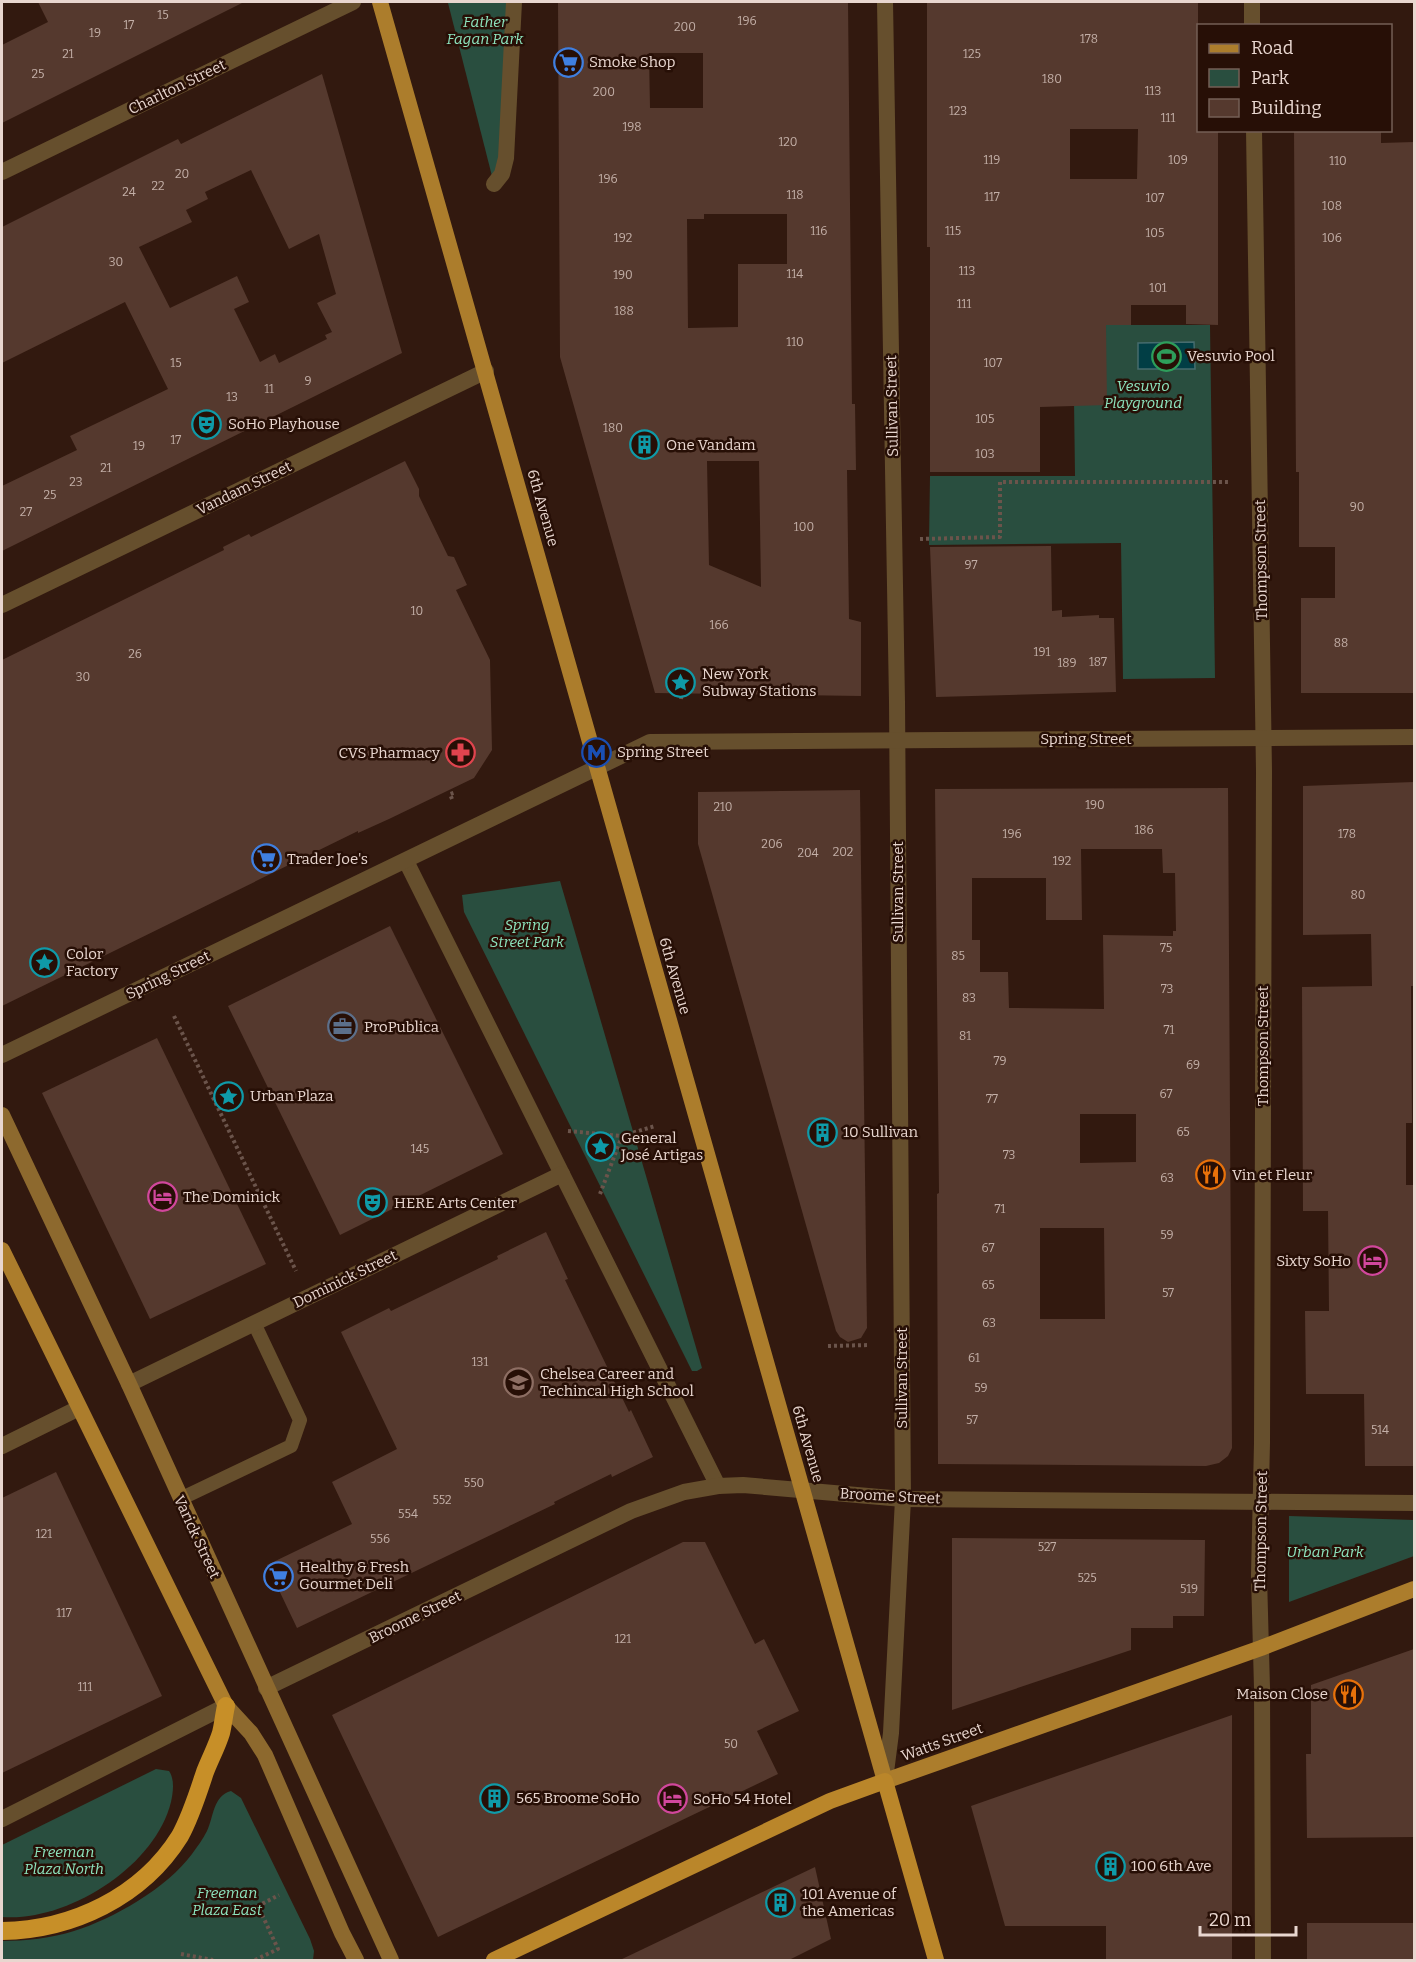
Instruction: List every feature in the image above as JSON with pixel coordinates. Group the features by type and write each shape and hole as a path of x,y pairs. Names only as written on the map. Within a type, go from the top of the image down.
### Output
{"highway":[{"path":"2,1931 41,1929 83,1916 102,1908 122,1895 153,1869 175,1842 185,1825 220,1735 226,1706"},
{"name":"Watts Street","path":"494,1960 830,1801 885,1781"},
{"name":"6th Avenue","path":"885,1781 936,1960"}],"main road":[{"name":"6th Avenue","path":"380,2 885,1781"},
{"name":"Varick Street","path":"2,1115 129,1384 391,1960"},
{"path":"2,1250 226,1706 251,1733 265,1755 342,1933 356,1960"},
{"name":"Watts Street","path":"885,1781 1261,1648 1414,1589"}],"street":[{"name":"Charlton Street","path":"2,172 353,2"},
{"path":"494,184 502,174 506,158 514,2"},
{"name":"Sullivan Street","path":"885,2 897,740 903,1499 891,1733 885,1781"},
{"path":"1252,2 1252,24"},
{"name":"Thompson Street","path":"1254,132 1264,739 1259,1576 1263,1960"},
{"name":"Vandam Street","path":"2,605 486,371"},
{"name":"Spring Street","path":"2,1056 650,742 1414,737"},
{"path":"406,861 718,1486"},
{"name":"Dominick Street","path":"129,1384 562,1174"},
{"path":"2,1446 79,1408"},
{"name":"Broome Street","path":"266,1688 631,1511 684,1492 718,1486 743,1485 802,1489 903,1499 1414,1503"},
{"path":"2,1819 226,1706"}],"lane":[{"path":"180,1499 291,1446 300,1420 254,1323"}],"path":[{"path":"920,538 1000,537 1000,482 1228,482"},
{"path":"452,799 450,794 456,792"},
{"path":"174,1016 296,1271"},
{"path":"563,1132 569,1130 622,1136 655,1126"},
{"path":"595,1196 600,1194 622,1136"},
{"path":"828,1346 870,1345"},
{"path":"1297,1558 1325,1553"},
{"path":"255,1960 278,1949 258,1906 279,1895"},
{"path":"181,1954 213,1960"}],"green space":[{"name":"Father Fagan Park","path":"514,2 506,158 494,184 448,3"},
{"name":"Vesuvio Playground","path":"1073,325 1210,325 1215,678 1123,679 1121,543 929,545 930,476 1075,476"},
{"name":"Spring Street Park","path":"560,881 702,1368 697,1371 692,1371 464,912 462,895"},
{"name":"Urban Park","path":"1289,1516 1414,1520 1414,1556 1289,1602"},
{"name":"Freeman Plaza North","path":"156,1769 169,1771 171,1775 173,1786 171,1802 162,1826 147,1848 128,1868 105,1886 80,1900 54,1910 27,1916 2,1917 2,1845"},
{"name":"Freeman Plaza East","path":"231,1791 241,1798 310,1939 314,1951 313,1960 2,1960 2,1941 57,1936 89,1926 122,1910 154,1890 181,1867 192,1854 207,1831 217,1802"}],"water":[{"name":"Vesuvio Pool","path":"1194,342 1195,369 1138,369 1138,343"}],"building":[{"path":"38,2 244,2 2,123 2,45 48,22"},
{"path":"558,2 848,2 852,404 855,404 856,470 847,470 849,619 861,622 861,696 655,693 560,357","holes":["649,53 703,53 703,108 650,108","704,214 787,214 787,264 738,264 738,327 688,328 687,219 704,219","707,461 759,461 761,587 709,565"]},
{"path":"927,2 1198,2 1197,132 1218,132 1218,325 1186,324 1186,305 1131,305 1131,325 1106,325 1107,405 1040,407 1040,472 930,472 930,247 927,247","holes":["1070,129 1138,129 1137,179 1070,179"]},
{"path":"322,74 402,353 2,551 2,486 77,450 70,436 168,389 125,302 2,363 2,227 178,139 181,144","holes":["251,170 289,249 319,234 336,294 317,303 332,332 325,335 327,339 279,363 275,354 260,362 234,309 249,302 237,276 170,308 139,247 192,222 186,210 208,199 205,192"]},
{"path":"1294,132 1381,132 1381,143 1414,142 1414,693 1301,693 1301,598 1335,598 1335,547 1299,547 1299,472 1296,472"},
{"path":"405,461 448,556 454,557 467,585 456,590 490,660 492,750 474,778 358,833 358,831 2,1006 2,660 224,550 223,547 249,534 251,537"},
{"path":"1051,546 1052,611 1062,610 1062,617 1099,615 1099,618 1114,618 1116,692 936,697 930,547"},
{"path":"1414,782 1414,986 1411,986 1412,1123 1406,1123 1406,1185 1413,1185 1414,1210 1414,1466 1365,1466 1364,1394 1306,1394 1305,1311 1329,1311 1328,1211 1303,1211 1302,987 1372,986 1371,934 1303,935 1303,786"},
{"path":"1228,788 1232,1448 1228,1456 1219,1463 1206,1466 938,1464 937,1194 939,1193 935,789","holes":["1081,849 1162,849 1163,873 1175,873 1176,931 1173,931 1173,936 1103,935 1104,1009 1009,1008 1008,972 980,972 980,940 972,940 972,878 1046,878 1046,920 1082,920","1080,1114 1136,1114 1136,1162 1080,1163","1040,1228 1104,1228 1105,1319 1040,1319"]},
{"path":"860,790 867,1328 861,1338 848,1342 836,1331 698,844 698,792"},
{"path":"390,926 503,1154 340,1235 228,1006"},
{"name":"The Dominick","path":"157,1038 266,1264 150,1319 42,1093"},
{"path":"546,1232 568,1279 565,1280 653,1457 612,1477 611,1474 554,1502 555,1504 297,1628 267,1565 352,1524 332,1482 397,1449 341,1332 389,1308 391,1311 498,1259 497,1256"},
{"path":"56,1472 162,1696 2,1773 2,1498"},
{"path":"952,1538 1205,1540 1204,1616 1173,1616 1173,1628 1131,1628 1131,1650 952,1710"},
{"path":"683,1542 705,1542 755,1644 764,1639 799,1711 757,1731 778,1774 438,1937 332,1715"},
{"path":"1414,1649 1414,1837 1307,1838 1306,1754 1311,1754 1311,1685"},
{"name":"100 6th Ave","path":"1232,1715 1232,1960 1106,1960 1106,1926 1005,1926 971,1806"},
{"name":"101 Avenue of the Americas","path":"815,1867 831,1939 789,1960 620,1960"},
{"path":"1307,1923 1414,1923 1414,1960 1307,1960"}],"place":[{"name":"Smoke Shop","path":"568,62"},
{"name":"Vesuvio Pool","path":"1166,356"},
{"name":"SoHo Playhouse","path":"207,424"},
{"name":"One Vandam","path":"645,445"},
{"name":"New York Subway Stations","path":"681,683"},
{"name":"Spring Street","path":"596,752"},
{"name":"CVS Pharmacy","path":"461,753"},
{"name":"Trader Joe's","path":"266,859"},
{"name":"Color Factory","path":"45,963"},
{"name":"ProPublica","path":"343,1027"},
{"name":"Urban Plaza","path":"229,1096"},
{"name":"10 Sullivan","path":"822,1132"},
{"name":"General José Artigas","path":"600,1147"},
{"name":"Vin et Fleur","path":"1211,1175"},
{"name":"The Dominick","path":"162,1197"},
{"name":"HERE Arts Center","path":"373,1203"},
{"name":"Sixty SoHo","path":"1372,1261"},
{"name":"Chelsea Career and Techincal High School","path":"519,1383"},
{"name":"Healthy & Fresh Gourmet Deli","path":"278,1576"},
{"name":"Maison Close","path":"1349,1694"},
{"name":"565 Broome SoHo","path":"495,1798"},
{"name":"SoHo 54 Hotel","path":"672,1799"},
{"name":"100 6th Ave","path":"1110,1866"},
{"name":"101 Avenue of the Americas","path":"781,1903"}]}
